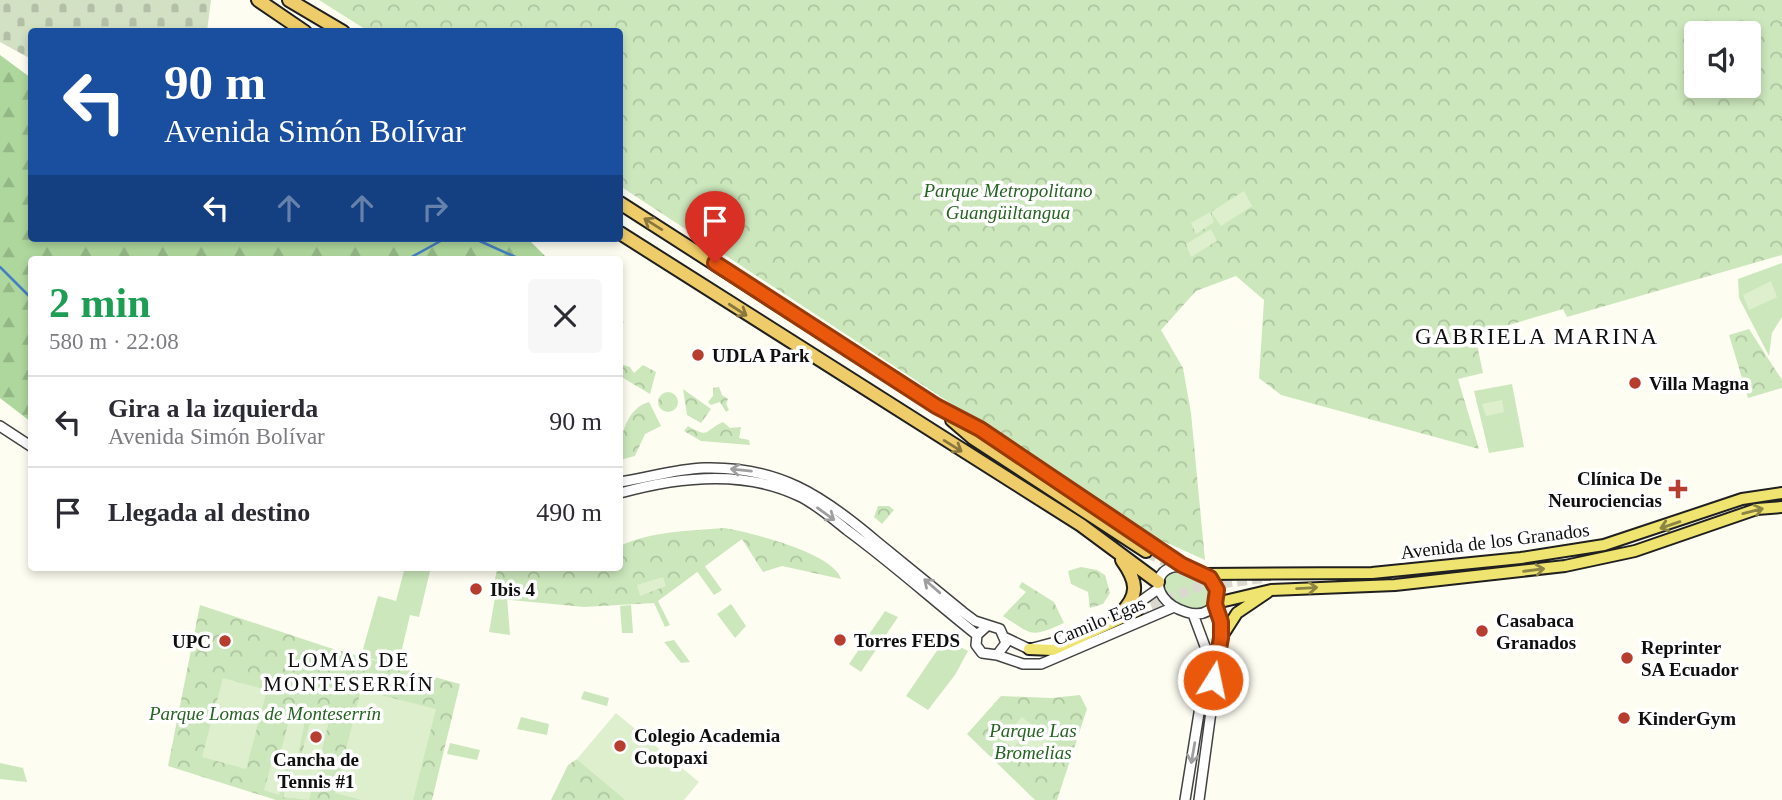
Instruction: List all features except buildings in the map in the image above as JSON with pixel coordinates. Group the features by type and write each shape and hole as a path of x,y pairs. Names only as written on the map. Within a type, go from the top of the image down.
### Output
{"highway":[{"path":"258,0 299,28"},
{"path":"289,0 336,28"},
{"path":"623,205 936,406 980,429 1182,565"},
{"path":"623,235 1114,548 1158,586"},
{"path":"936,406 973,438 1146,551"},
{"path":"1114,548 1134,577 1136,591 1132,603 1120,614"}],"main road":[{"name":"Avenida de los Granados","path":"1205,575 1310,576 1427,569 1604,545 1742,499 1782,492"},
{"name":"Avenida de los Granados","path":"1216,604 1271,590 1395,585 1564,566 1635,551 1757,509 1782,507"},
{"path":"1265,578 1310,576"},
{"path":"1221,638 1237,613 1271,590"},
{"path":"1029,649 1053,650 1137,611"}],"street":[{"path":"0,426 28,444"},
{"path":"623,481 662,472 705,468 763,473 800,486 845,514 963,612 1000,629 1006,638 1004,648 997,655 982,653 976,645 976,635 987,625"},
{"path":"623,492 673,480 706,478 750,482 798,496 866,544 976,635"},
{"path":"1199,800 1214,671 1221,638 1221,622 1216,604 1218,596 1214,583 1205,575 1182,565 1165,570 1158,586 1165,602 1193,614 1206,613 1216,604"},
{"name":"Camilo Egas","path":"1006,638 1029,649 1058,643 1134,608 1158,586"},
{"name":"Camilo Egas","path":"997,655 1023,664 1041,664 1174,607"},
{"path":"1185,800 1205,681 1206,649 1193,614"}],"green space":[{"path":"0,0 211,0 207,28 28,28 28,57 0,42"},
{"name":"Parque Metropolitano Guangüiltangua","path":"319,0 1782,0 1782,255 1567,317 1563,309 1475,335 1483,373 1458,379 1479,449 1281,395 1259,378 1264,300 1236,276 1196,291 1161,330 1183,368 1191,413 1205,560 1154,537 623,188 623,28 363,28"},
{"path":"0,55 28,76 28,242 531,242 545,256 28,256 28,420 0,398"},
{"path":"1244,191 1252,206 1221,226 1211,212"},
{"path":"1210,212 1214,222 1196,234 1191,223"},
{"path":"1211,229 1217,241 1191,257 1186,244"},
{"path":"1782,263 1782,317 1772,333 1769,356 1739,298 1738,279"},
{"path":"1771,281 1777,297 1749,310 1743,295"},
{"path":"1749,329 1782,380 1782,388 1748,398 1729,335"},
{"path":"623,365 630,367 634,373 643,365 656,372 650,394 623,378"},
{"path":"1512,384 1524,447 1489,453 1474,391"},
{"path":"719,387 722,395 728,399 726,404 729,410 726,412 720,402 711,405 708,402 713,396 713,388"},
{"path":"683,389 711,409 701,423 687,415"},
{"path":"668,392 675,395 678,402 675,409 668,412 661,409 658,402 661,395"},
{"path":"1502,400 1504,412 1486,416 1482,404"},
{"path":"649,402 661,426 645,434 635,456 623,459 625,425 641,405"},
{"path":"723,422 730,428 741,427 739,438 749,440 750,445 701,441 684,431 688,426 704,433"},
{"path":"878,506 889,506 894,510 882,524 874,517"},
{"path":"724,528 752,534 807,552 835,570 841,579 782,566 763,572 742,539 658,601 670,625 665,627 654,603 584,607 490,598 497,571 623,571 623,545 670,532"},
{"path":"704,565 722,590 714,595 696,570"},
{"path":"1081,567 1097,570 1105,575 1110,593 1103,604 1090,608 1088,592 1071,584 1068,571"},
{"path":"404,571 430,571 419,617 410,615 398,666 361,656 378,596 396,601"},
{"path":"1182,572 1209,585 1213,596 1209,604 1203,608 1189,608 1163,591 1165,575"},
{"path":"663,577 666,586 640,596 637,585"},
{"path":"1022,582 1054,602 1064,623 1037,633 1020,627 1003,616 1026,592 1019,587"},
{"path":"495,598 507,598 510,635 489,632"},
{"path":"731,604 746,626 735,638 717,614"},
{"name":"Parque Lomas de Monteserrín","path":"200,605 330,648 460,684 432,800 276,800 168,766"},
{"path":"631,605 633,633 622,633 620,606"},
{"path":"885,611 898,617 861,672 849,664"},
{"path":"945,639 968,651 955,675 928,710 906,696"},
{"path":"674,640 690,662 681,663 664,642"},
{"path":"223,678 267,690 246,769 202,757"},
{"path":"361,690 436,709 413,800 361,800 335,793"},
{"path":"584,691 609,698 607,706 581,699"},
{"name":"Parque Las Bromelias","path":"1080,695 1087,709 1057,800 1035,800 967,734 1001,696 1051,698"},
{"path":"291,712 306,716 298,755 281,751"},
{"name":"Colegio Academia Cotopaxi","path":"616,713 699,782 684,800 626,800 577,759"},
{"name":"Cancha de Tennis #1","path":"312,715 330,718 319,761 301,757"},
{"path":"521,717 549,724 547,735 517,729"},
{"path":"1022,717 1033,726 1013,748 1002,739"},
{"path":"1038,732 1048,740 1028,761 1018,752"},
{"path":"450,743 480,750 477,760 447,754"},
{"path":"273,758 288,762 279,795 264,790"},
{"path":"577,759 626,800 551,800 568,765"},
{"path":"0,763 23,768 27,782 0,779"},
{"path":"293,763 318,770 309,800 283,797"}],"waterway":[{"path":"413,256 439,242"},
{"path":"482,242 513,256"},
{"path":"0,267 28,295"}],"tunnel":[{"path":"1146,551 1213,585"},
{"path":"1137,611 1200,586 1265,578"}],"place":[{"name":"UDLA Park","path":"698,355"},
{"name":"Villa Magna","path":"1635,383"},
{"name":"Clínica De Neurociencias","path":"1678,489"},
{"name":"Ibis 4","path":"476,589"},
{"name":"Casabaca Granados","path":"1482,631"},
{"name":"Torres FEDS","path":"840,640"},
{"name":"UPC","path":"225,641"},
{"name":"Reprinter SA Ecuador","path":"1627,658"},
{"name":"KinderGym","path":"1624,718"},
{"name":"Cancha de Tennis #1","path":"316,737"},
{"name":"Colegio Academia Cotopaxi","path":"620,746"}],"district":[{"name":"GABRIELA MARINA","path":"1537,336"},
{"name":"LOMAS DE MONTESERRÍN","path":"349,672"}],"route":[{"path":"715,263 936,406 980,429 1182,565 1210,578 1217,590 1215,604 1221,622 1221,638 1213,680"}]}
